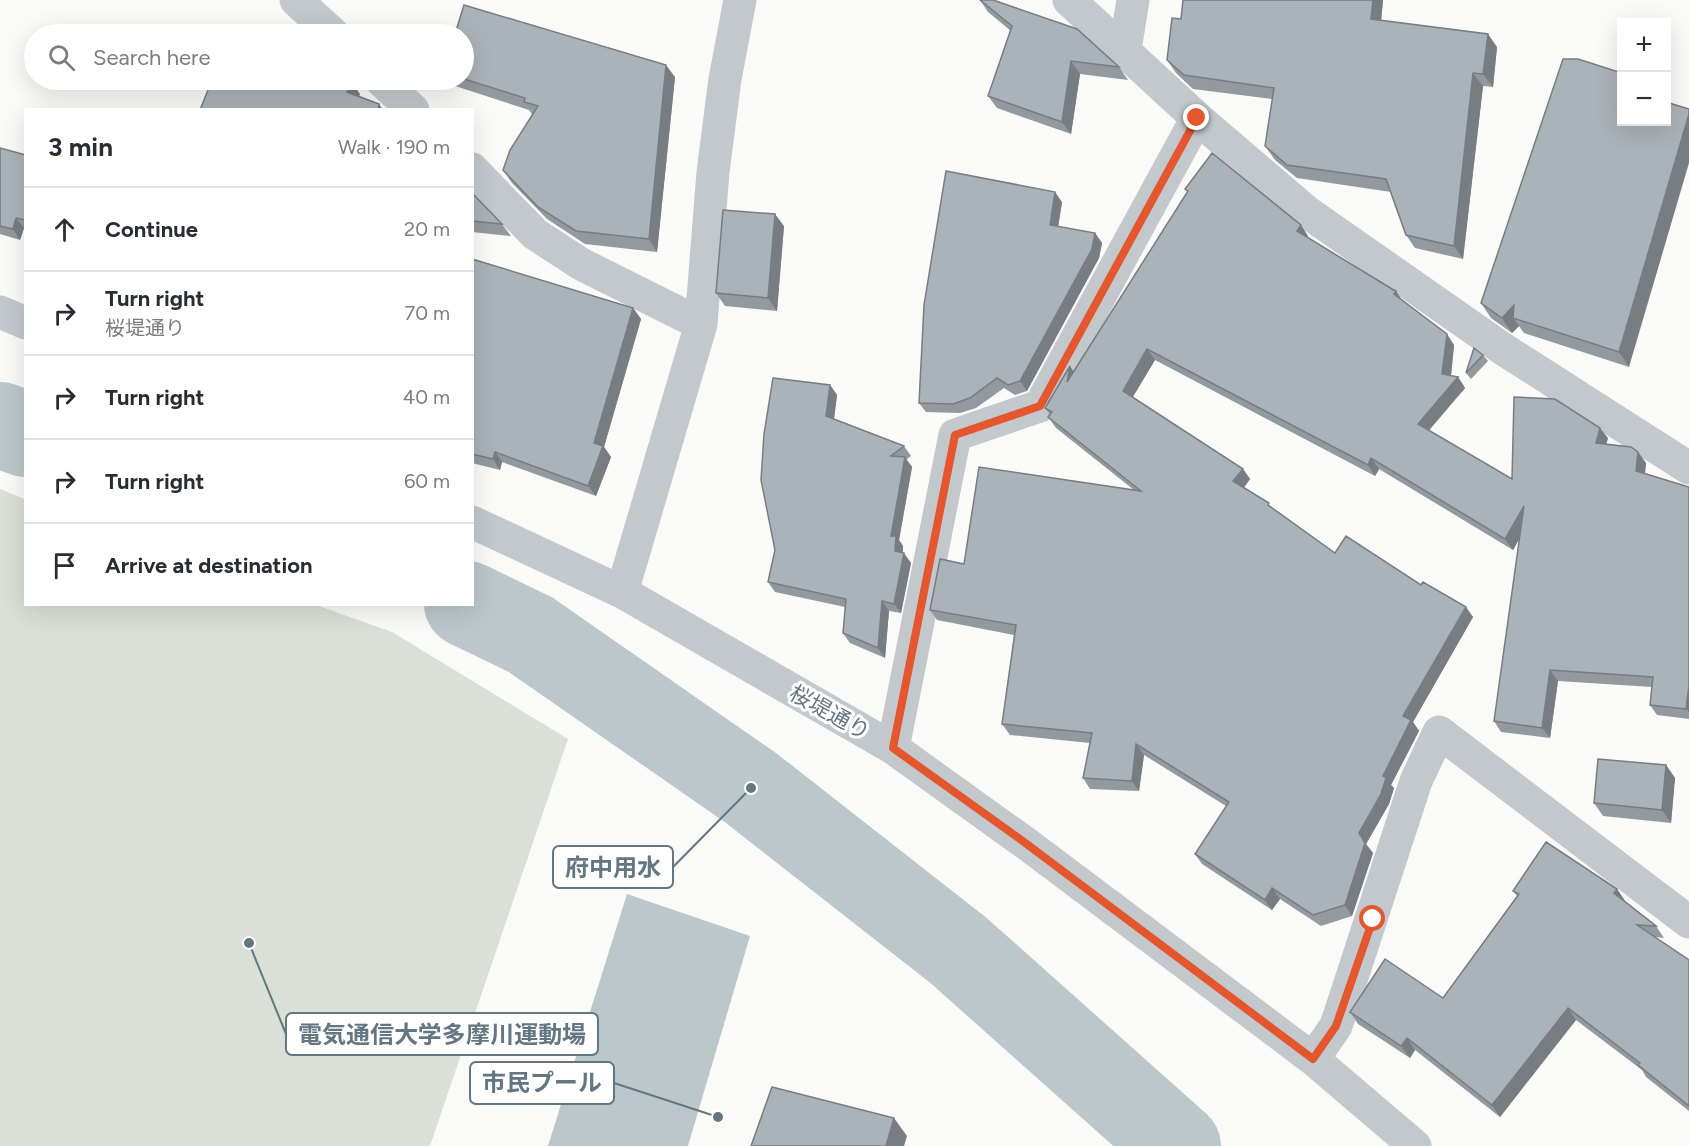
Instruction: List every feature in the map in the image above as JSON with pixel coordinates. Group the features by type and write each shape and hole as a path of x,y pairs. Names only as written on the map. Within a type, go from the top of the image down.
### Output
{"street":[{"path":"297,0 322,24"},
{"path":"622,592 701,324 713,172 725,79 740,0"},
{"path":"1069,0 1197,118 1307,212 1503,350 1689,468"},
{"path":"1125,50 1133,0"},
{"path":"392,90 411,108"},
{"path":"893,748 955,435 1040,406 1197,118"},
{"path":"474,171 535,234 580,264 701,324"},
{"path":"0,312 24,322"},
{"name":"桜堤通り","path":"474,523 622,592 893,748 1024,842 1313,1059 1415,1146"},
{"path":"1313,1059 1336,1026 1416,781 1440,732 1689,922"}],"shaded area":[{"path":"0,489 24,499 24,606 319,606 392,632 568,739 430,1146 0,1146"},
{"path":"627,894 750,936 688,1146 548,1146"}],"building":[{"path":"980,0 993,0 1077,29 1119,67 1071,61 1062,122 988,96 1012,26"},
{"path":"1183,0 1373,0 1371,19 1488,34 1483,74 1473,73 1454,246 1406,235 1386,179 1287,165 1265,146 1274,88 1184,75 1167,60 1172,18 1181,19"},
{"path":"464,5 666,65 649,239 576,231 538,207 503,170 510,150 538,106 524,102 525,98 474,82 474,24 458,24"},
{"path":"1563,59 1578,59 1617,71 1617,126 1671,126 1671,104 1689,109 1619,352 1513,318 1514,305 1502,318 1481,303"},
{"path":"208,90 348,90 347,92 379,104 378,108 201,108"},
{"path":"0,148 24,154 24,220 16,218 13,229 0,226"},
{"path":"1212,153 1301,225 1297,231 1396,291 1394,294 1447,334 1442,374 1458,377 1418,424 1512,479 1514,397 1555,399 1600,428 1596,443 1631,447 1638,452 1636,471 1689,487 1689,685 1686,709 1650,705 1653,677 1550,670 1542,728 1494,721 1524,506 1505,539 1371,458 1368,465 1147,349 1123,391 1243,469 1233,481 1269,503 1268,505 1335,553 1346,536 1421,585 1423,582 1466,607 1403,716 1411,720 1383,776 1386,778 1381,794 1359,833 1365,843 1345,905 1313,915 1272,888 1265,900 1195,854 1229,802 1136,744 1132,781 1083,778 1092,733 1002,724 1016,625 930,610 940,559 964,564 979,467 1141,491 1048,417 1052,412 1045,408 1070,366 1067,382 1188,191 1185,189"},
{"path":"946,171 1055,192 1050,225 1095,233 1092,249 1020,381 1008,385 997,378 970,398 953,404 919,403 924,305"},
{"path":"474,195 502,224 474,221"},
{"path":"723,210 775,214 768,298 716,293"},
{"path":"474,260 633,308 594,443 603,446 588,486 495,452 493,459 474,454"},
{"path":"1474,348 1483,355 1466,373"},
{"path":"773,378 830,385 826,416 904,446 891,456 905,457 891,536 896,536 895,551 904,553 894,604 882,601 878,648 843,633 846,599 768,582 775,550 761,480 764,434"},
{"path":"1598,759 1666,765 1662,810 1594,803"},
{"path":"1546,842 1617,889 1614,893 1656,926 1637,925 1689,960 1689,1106 1638,1065 1640,1063 1568,1008 1492,1105 1407,1038 1401,1046 1350,1012 1385,959 1443,998 1519,894 1513,891"},
{"path":"772,1087 894,1118 886,1146 751,1146"}],"waterway":[{"path":"0,425 24,433"},
{"path":"471,606 531,635 751,788 958,950 1178,1146"}],"place":[{"name":"府中用水","path":"751,788"},
{"name":"電気通信大学多摩川運動場","path":"249,943"},
{"name":"市民プール","path":"718,1117"}],"route":[{"path":"1197,118 1040,406 955,435 893,748 1024,842 1313,1059 1336,1026 1373,919"}]}
